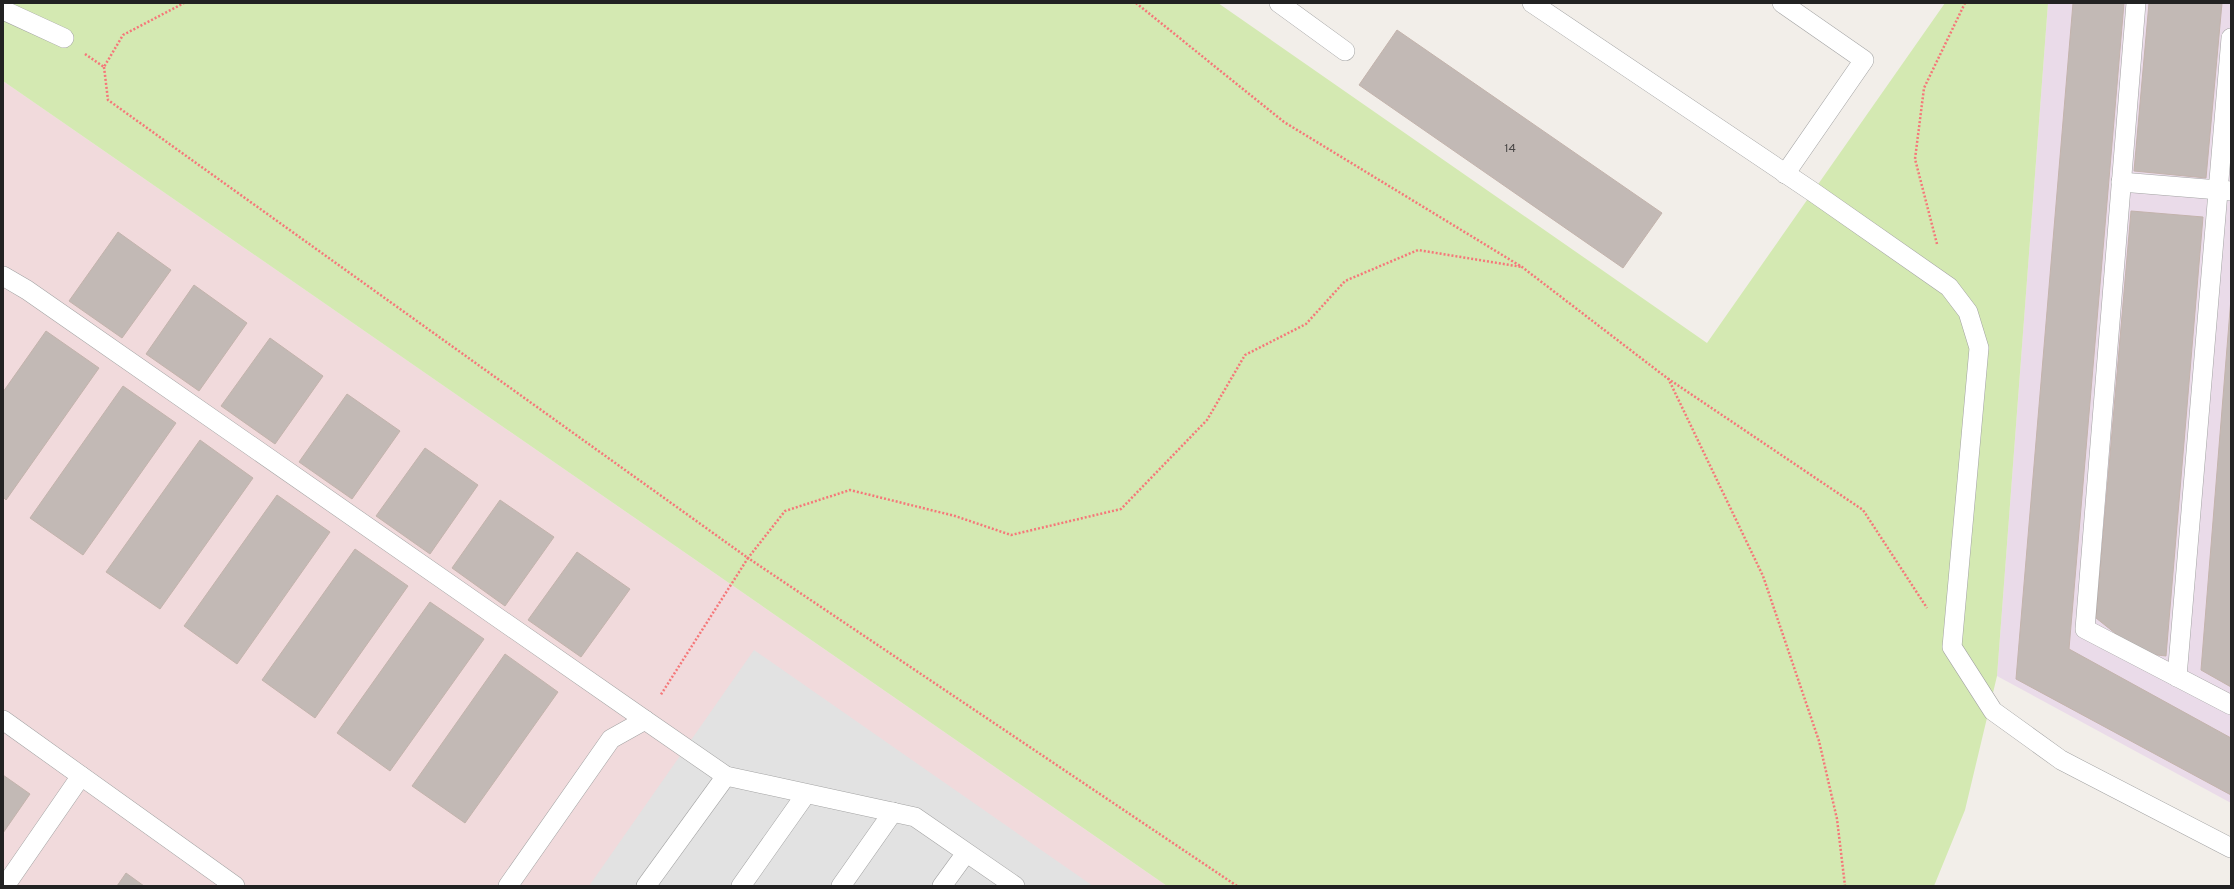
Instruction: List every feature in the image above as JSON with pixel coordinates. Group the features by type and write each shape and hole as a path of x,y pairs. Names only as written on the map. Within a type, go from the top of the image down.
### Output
{"lane":[{"path":"1279,3 1345,51"},
{"path":"1532,3 1785,174 1949,288 1968,312 1979,348 1952,647 1993,711 2061,760 2231,848"},
{"path":"1782,3 1864,60 1785,174"},
{"path":"2136,3 2085,630 2231,705"},
{"path":"3,10 64,38"},
{"path":"2177,677 2225,190 2231,38"},
{"path":"2121,182 2225,190"},
{"path":"3,276 27,290 726,776 915,817 1015,886"},
{"path":"3,720 235,886"},
{"path":"508,886 611,739 645,720"},
{"path":"5,886 81,776"},
{"path":"646,886 726,776"},
{"path":"741,886 806,794"},
{"path":"841,886 893,812"},
{"path":"942,886 966,853"}],"path":[{"path":"184,3 123,35 104,68 108,100 748,558 1237,886"},
{"path":"1136,3 1284,122 1522,267 1667,378 1863,510 1952,647"},
{"path":"1949,288 1915,159 1924,88 1965,3"},
{"path":"64,38 104,68"},
{"path":"645,720 748,558 785,511 850,490 955,516 1012,535 1121,509 1207,420 1245,355 1306,324 1345,281 1418,250 1522,267"},
{"path":"1667,378 1763,576 1819,741 1837,819 1845,886"}],"shaded area":[{"path":"2048,3 2231,3 2231,803 1997,676"},
{"path":"3,81 1167,886 3,886"},
{"path":"754,650 1093,886 589,886"}],"green space":[{"path":"3,3 1218,3 1707,343 1945,3 2048,3 1997,676 1965,810 1934,886 1167,886 3,81"}],"building":[{"path":"2073,3 2124,3 2069,649 2231,738 2231,795 2016,679"},
{"path":"2149,3 2222,3 2206,178 2134,171"},
{"path":"1397,30 1662,213 1623,268 1359,85"},
{"path":"2131,211 2203,217 2166,656 2140,653 2096,618"},
{"path":"118,232 171,270 122,338 69,301"},
{"path":"194,285 247,323 199,391 146,354"},
{"path":"2231,298 2231,687 2201,670"},
{"path":"46,331 99,368 6,500 3,497 3,392"},
{"path":"270,338 323,376 275,444 221,406"},
{"path":"123,386 176,423 83,555 30,518"},
{"path":"347,394 400,431 352,499 299,462"},
{"path":"200,440 253,478 160,609 106,572"},
{"path":"425,448 478,485 430,554 376,516"},
{"path":"277,495 330,532 237,664 184,626"},
{"path":"500,500 554,537 505,606 452,568"},
{"path":"355,549 408,586 315,718 262,680"},
{"path":"577,552 630,589 581,657 528,620"},
{"path":"430,602 484,639 390,771 337,733"},
{"path":"505,654 558,692 465,823 412,786"},
{"path":"3,775 30,794 3,833"},
{"path":"126,873 144,886 117,886"}]}
